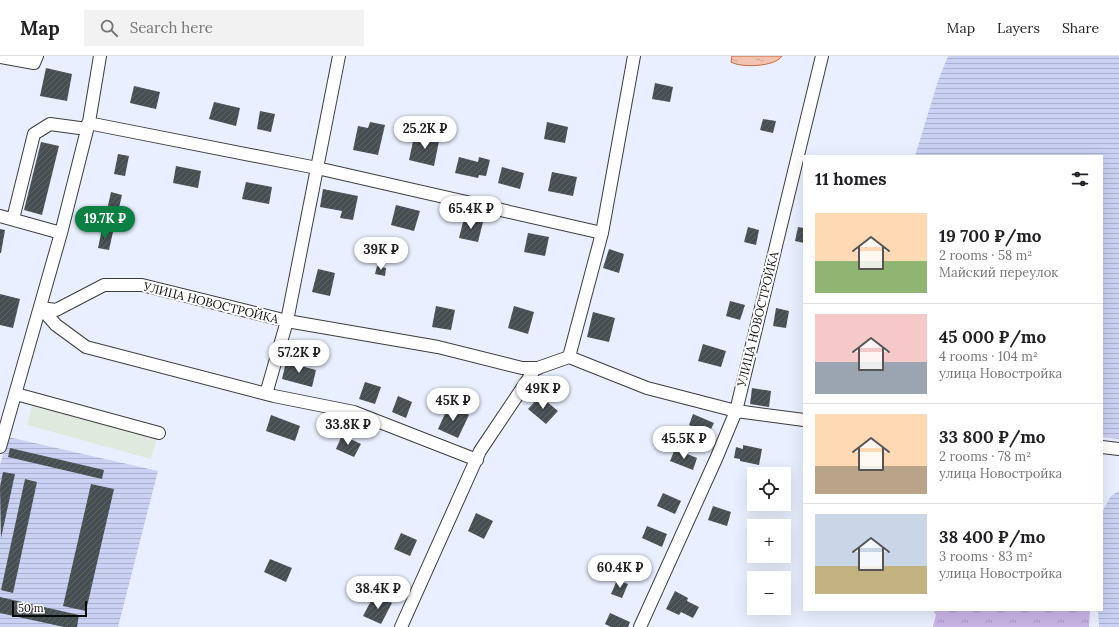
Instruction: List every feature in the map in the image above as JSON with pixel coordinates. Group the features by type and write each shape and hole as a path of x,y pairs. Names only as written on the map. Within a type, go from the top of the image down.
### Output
{"street":[{"path":"0,57 34,63 36,56"},
{"path":"0,447 41,308 61,233 88,126 100,56"},
{"path":"266,394 287,321 339,56"},
{"path":"634,56 602,233 569,357 647,388 736,411 803,420"},
{"name":"УЛИЦА НОВОСТРОЙКА","path":"640,627 716,459 736,411 822,56"},
{"path":"13,219 34,134 50,124 88,126 317,168 602,233"},
{"path":"0,216 61,233"},
{"name":"УЛИЦА НОВОСТРОЙКА","path":"41,308 56,310 104,285 142,285 287,321 438,347 522,368 539,368"},
{"path":"41,308 56,325 86,347 266,394 354,412 477,460"},
{"name":"УЛИЦА НОВОСТРОЙКА","path":"401,627 480,452 535,369 569,357"},
{"path":"16,394 159,433"},
{"path":"1103,447 1119,449"}],"shaded area":[{"path":"948,56 1119,56 1119,439 1103,437 1103,155 915,155 938,81"},
{"path":"32,405 157,438 151,459 27,425"},
{"path":"8,437 158,471 118,627 0,627 0,465"},
{"path":"1119,491 1119,627 1099,627 1098,611 1103,611 1103,510 1111,496"}],"green space":[{"path":"934,611 1090,611 1089,627 933,627 936,615"}],"water":[{"path":"732,56 782,56 778,60 772,62 750,66 731,62"}],"building":[{"path":"46,68 72,74 67,101 40,96"},
{"path":"655,83 673,87 670,102 652,99"},
{"path":"134,86 160,92 156,109 130,103"},
{"path":"214,102 240,108 236,126 209,119"},
{"path":"260,111 275,114 271,132 257,129"},
{"path":"763,119 776,121 773,133 760,130"},
{"path":"370,122 385,125 378,155 353,150 358,126 368,128"},
{"path":"547,122 568,127 565,143 544,139"},
{"path":"426,133 440,136 434,166 409,160 414,137 425,140"},
{"path":"41,142 59,146 42,215 24,210"},
{"path":"118,154 129,156 125,176 114,174"},
{"path":"459,157 478,162 479,157 490,160 486,176 479,175 478,178 455,173"},
{"path":"176,166 201,171 198,188 173,183"},
{"path":"502,167 524,173 520,189 498,183"},
{"path":"552,172 577,177 573,196 548,191"},
{"path":"246,182 272,187 269,204 242,199"},
{"path":"323,189 358,196 353,220 340,218 342,211 320,207"},
{"path":"111,192 122,195 118,212 107,210"},
{"path":"396,205 420,211 414,231 391,225"},
{"path":"464,218 483,222 478,242 459,238"},
{"path":"748,227 759,230 756,245 744,242"},
{"path":"798,227 803,228 803,243 795,241"},
{"path":"0,229 5,230 1,253 0,253"},
{"path":"102,229 113,232 109,250 98,248"},
{"path":"528,233 549,237 545,256 524,252"},
{"path":"609,249 624,254 619,273 603,268"},
{"path":"377,266 386,268 385,276 375,274"},
{"path":"318,269 335,273 330,296 312,292"},
{"path":"0,294 20,299 13,328 0,325"},
{"path":"730,301 745,305 740,320 726,316"},
{"path":"436,306 455,310 451,330 432,327"},
{"path":"514,306 534,312 528,334 508,328"},
{"path":"776,308 789,311 786,328 773,326"},
{"path":"593,312 615,318 609,342 587,337"},
{"path":"703,344 726,351 721,367 698,361"},
{"path":"286,362 316,370 312,387 282,379"},
{"path":"365,382 381,387 375,404 359,399"},
{"path":"752,388 771,391 769,407 750,404"},
{"path":"398,396 412,402 406,418 392,412"},
{"path":"540,396 558,411 546,424 528,409"},
{"path":"449,405 469,415 458,438 438,429"},
{"path":"693,414 714,423 709,433 689,425"},
{"path":"271,415 300,426 295,441 266,431"},
{"path":"342,435 361,444 354,457 336,449"},
{"path":"743,445 762,449 759,465 740,461 740,459 734,458 736,447 743,449"},
{"path":"10,448 104,470 102,479 8,457"},
{"path":"675,449 697,458 693,470 670,461"},
{"path":"3,472 15,474 1,538 0,487"},
{"path":"25,479 37,482 13,593 1,590"},
{"path":"91,484 114,489 86,611 63,606"},
{"path":"663,493 681,501 675,514 657,506"},
{"path":"713,506 731,512 727,526 708,520"},
{"path":"476,513 493,521 484,539 468,531"},
{"path":"647,526 667,534 662,547 642,538"},
{"path":"401,533 417,540 410,556 394,549"},
{"path":"270,559 292,568 286,582 264,572"},
{"path":"617,580 628,584 622,598 611,594"},
{"path":"675,591 688,598 687,601 699,607 693,618 681,612 679,615 666,609"},
{"path":"374,595 392,603 381,624 363,616"},
{"path":"0,597 79,615 77,627 64,627 0,613"},
{"path":"610,613 630,622 628,627 611,627 605,624"}]}
